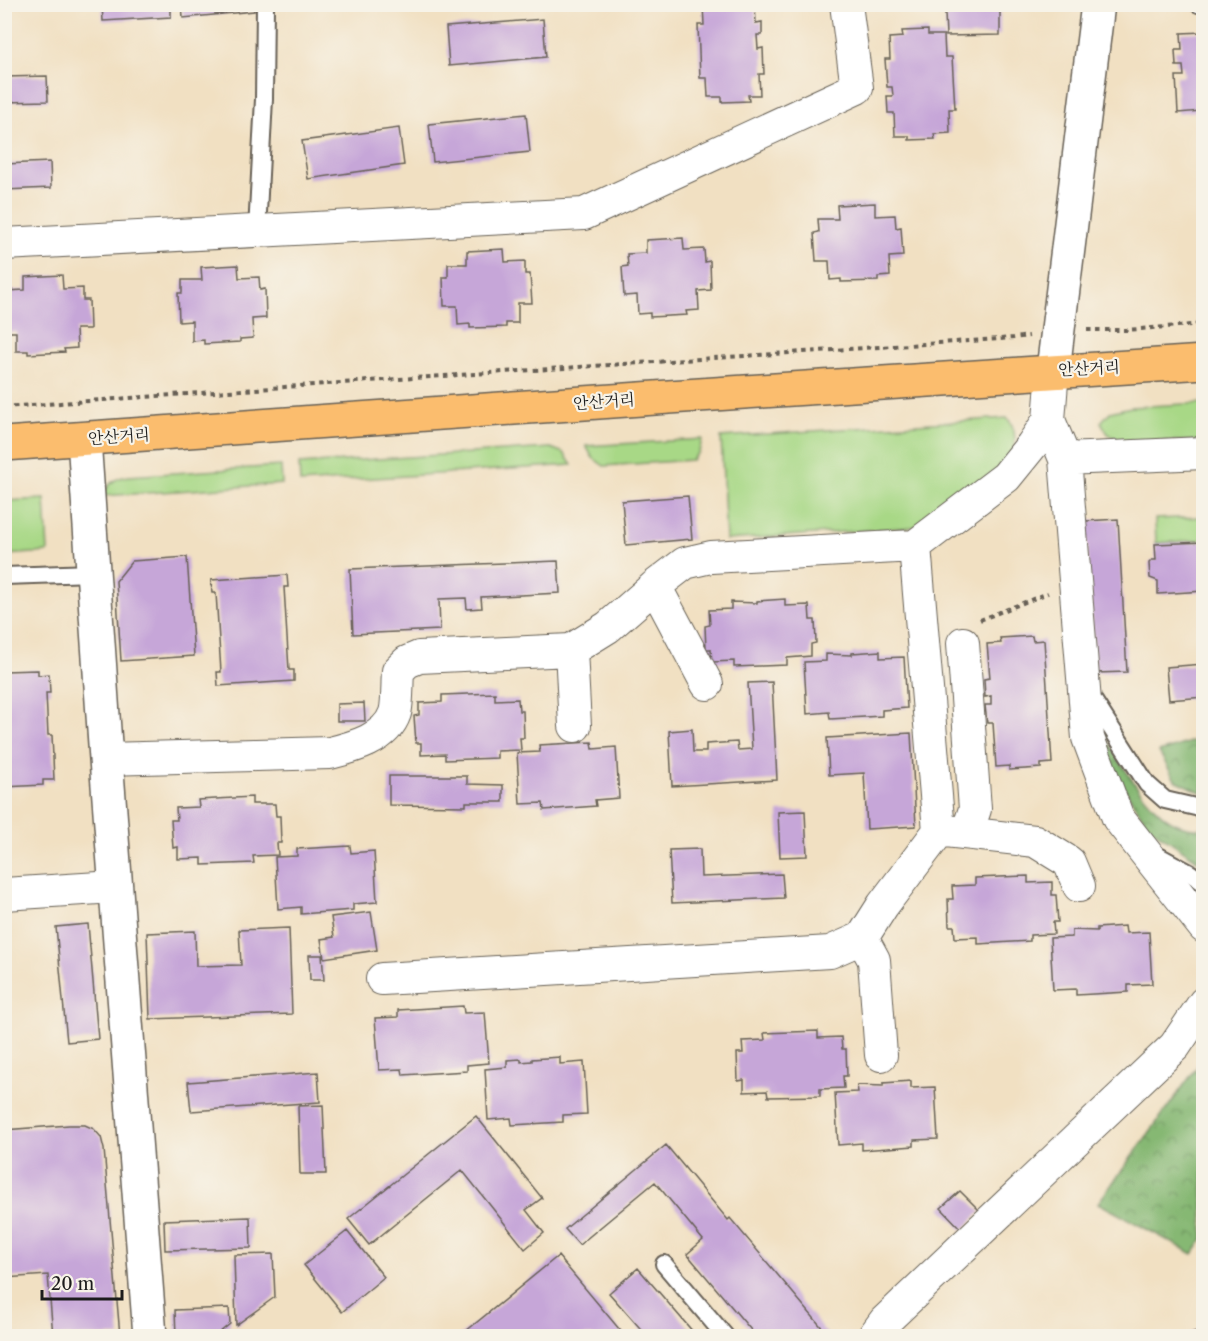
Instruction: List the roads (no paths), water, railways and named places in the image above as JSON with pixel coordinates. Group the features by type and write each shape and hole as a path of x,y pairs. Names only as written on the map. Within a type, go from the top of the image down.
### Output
{"main road":[{"name":"안산거리","path":"4,444 1053,370 1203,362"}],"street":[{"path":"4,244 584,214 857,88 846,4"},
{"path":"1098,5 1053,370 1049,420 1065,459 1088,738 1118,818 1203,927"},
{"path":"106,759 330,753 369,741 384,729 395,713 398,671 407,662 419,657 571,650 608,627 685,563 711,556 915,546 1006,477 1049,420"},
{"path":"84,438 115,887 150,1336"},
{"path":"1065,459 1203,453"},
{"path":"915,546 953,832"},
{"path":"655,586 707,684"},
{"path":"382,979 830,952 862,938 883,905 975,809 963,643"},
{"path":"571,650 575,726"},
{"path":"953,832 1035,841 1069,862 1078,886"},
{"path":"4,894 115,887"},
{"path":"862,938 874,960 881,1055"},
{"path":"874,1336 885,1321 1175,1046 1203,1003"}],"lane":[{"path":"257,231 264,99 265,4"},
{"path":"1098,5 1106,4"},
{"path":"1198,4 1203,5"},
{"path":"4,576 93,573"},
{"path":"1084,687 1147,784 1165,800 1203,809"},
{"path":"1141,847 1190,873 1203,883"},
{"path":"664,1264 725,1336"}]}
